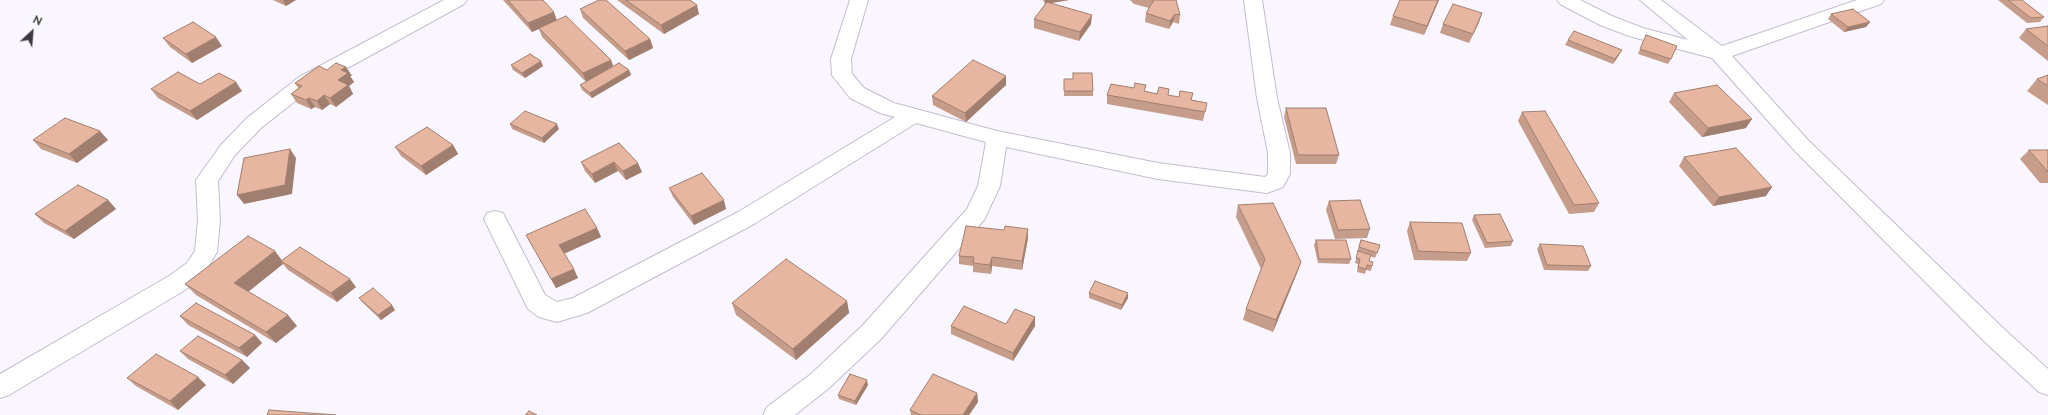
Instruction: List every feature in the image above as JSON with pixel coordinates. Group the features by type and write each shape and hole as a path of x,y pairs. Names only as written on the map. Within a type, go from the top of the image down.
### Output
{"street":[{"path":"0,387 177,283 195,268 206,252 209,220 207,180 228,150 254,123 306,82 458,0"},
{"path":"859,0 841,59 842,75 857,93 887,108 997,138 1158,171 1267,185 1275,181 1280,174 1279,153 1267,98 1253,0"},
{"path":"1566,0 1607,21 1636,32 1719,54 1875,0"},
{"path":"1649,0 1719,54 1801,144 1995,336 2048,384"},
{"path":"495,219 536,302 547,310 557,312 579,306 746,218 912,116"},
{"path":"776,415 820,381 872,332 976,214 989,186 994,166 997,138"}],"building":[{"path":"508,0 543,0 554,12 528,23"},
{"path":"599,0 606,0 650,39 625,51 580,9"},
{"path":"626,0 690,0 697,5 661,25"},
{"path":"1154,0 1176,0 1180,15 1175,14 1170,21 1146,13"},
{"path":"1400,0 1438,0 1427,26 1393,16"},
{"path":"2008,0 2022,0 2044,17 2031,18"},
{"path":"1047,2 1092,15 1080,32 1034,19"},
{"path":"1453,4 1482,13 1473,34 1443,24"},
{"path":"1853,9 1870,22 1848,27 1831,14"},
{"path":"566,16 611,60 583,73 539,28"},
{"path":"193,22 216,37 186,54 163,38"},
{"path":"2048,26 2048,46 2026,29"},
{"path":"1574,31 1622,50 1615,59 1568,40"},
{"path":"1646,35 1677,46 1671,59 1640,49"},
{"path":"530,54 541,61 522,73 511,65"},
{"path":"973,60 1006,76 965,113 932,96"},
{"path":"336,63 346,67 341,70 348,73 338,80 348,85 330,98 324,95 317,101 309,98 306,100 291,94 302,86 295,83 319,66 327,70"},
{"path":"619,63 629,70 590,93 580,85"},
{"path":"178,72 200,84 219,73 236,82 190,111 151,89"},
{"path":"1073,73 1092,73 1093,91 1064,91 1064,79 1073,79"},
{"path":"2048,75 2048,86 2037,79"},
{"path":"1135,83 1146,85 1144,91 1157,94 1159,87 1169,89 1168,95 1179,97 1180,91 1193,93 1191,100 1207,103 1205,112 1107,95 1111,84 1134,88"},
{"path":"1717,85 1752,119 1708,128 1674,93"},
{"path":"1286,108 1326,108 1339,155 1298,155"},
{"path":"525,111 557,124 542,138 510,124"},
{"path":"1545,111 1599,203 1574,205 1522,112"},
{"path":"65,118 100,131 69,154 33,140"},
{"path":"427,127 453,145 421,166 395,147"},
{"path":"619,143 638,163 623,171 614,162 592,174 581,162"},
{"path":"1736,148 1772,187 1719,197 1684,157"},
{"path":"290,149 285,185 237,195 244,158"},
{"path":"2029,150 2048,150 2048,172"},
{"path":"702,173 724,200 691,216 669,188"},
{"path":"78,185 108,200 65,231 35,214"},
{"path":"1360,200 1370,229 1338,230 1329,201"},
{"path":"1273,203 1301,262 1276,320 1246,309 1265,259 1238,205"},
{"path":"585,209 597,228 559,245 574,269 551,279 526,235"},
{"path":"1500,214 1513,241 1487,243 1474,215"},
{"path":"1410,222 1462,223 1471,253 1418,251"},
{"path":"966,226 1004,230 1005,226 1028,229 1022,261 992,257 990,265 973,263 974,257 959,256"},
{"path":"248,236 275,251 234,283 288,315 266,332 185,284"},
{"path":"1316,240 1346,240 1351,259 1319,259"},
{"path":"1361,240 1380,245 1377,253 1359,247"},
{"path":"1540,244 1583,246 1591,266 1547,265"},
{"path":"300,247 350,279 331,293 281,261"},
{"path":"1358,251 1371,255 1369,261 1373,262 1372,266 1367,265 1366,269 1358,267 1360,259 1356,258"},
{"path":"786,259 847,301 793,349 732,303"},
{"path":"1095,281 1128,293 1122,305 1089,293"},
{"path":"373,288 392,305 378,315 359,298"},
{"path":"196,303 255,335 239,348 180,316"},
{"path":"964,306 1006,324 1015,309 1035,317 1013,353 951,326"},
{"path":"198,336 242,360 225,375 180,351"},
{"path":"156,354 198,377 170,401 127,378"},
{"path":"850,374 867,380 855,401 838,395"},
{"path":"933,374 977,393 963,415 921,415 910,410"},
{"path":"269,410 336,415 267,415"},
{"path":"529,411 537,415 525,415"}]}
